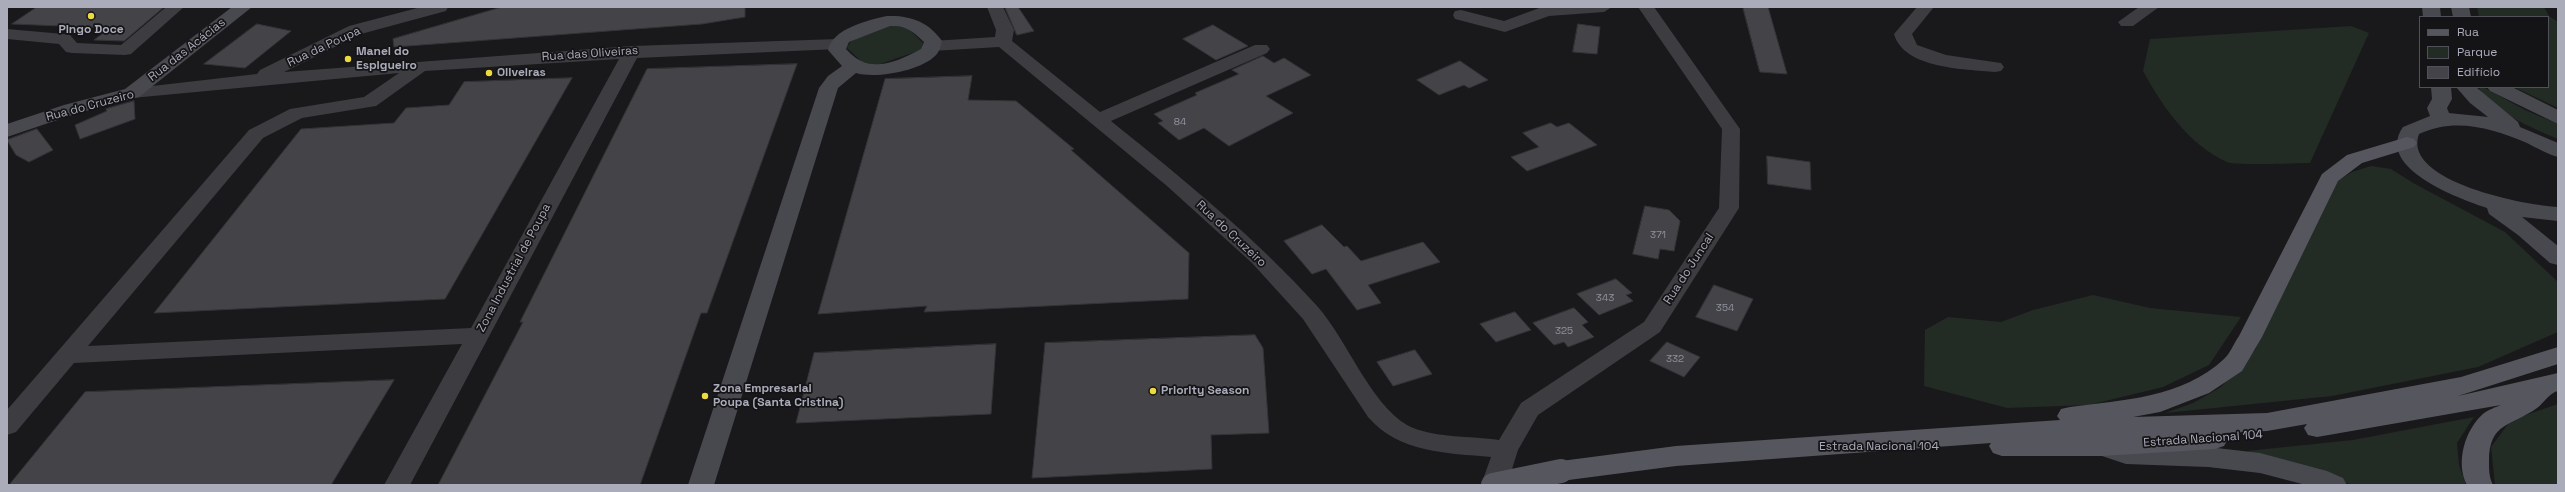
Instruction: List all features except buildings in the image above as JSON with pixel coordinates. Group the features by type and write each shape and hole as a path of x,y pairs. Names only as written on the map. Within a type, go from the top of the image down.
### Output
{"main road":[{"path":"2042,430 2053,418 2152,406 2200,387 2233,365 2250,337 2329,178 2338,167 2354,159 2406,142"},
{"name":"Estrada Nacional 104","path":"1809,447 2042,430 2267,422 2462,386 2558,355"},
{"path":"2480,485 2476,478 2476,444 2493,420 2528,402 2552,384"},
{"name":"Estrada Nacional 104","path":"1809,447 2102,446 2282,434 2480,400 2552,384"},
{"path":"1493,485 1561,471 1676,456 1809,447"}],"street":[{"path":"7,34 64,39 72,48 125,50 176,7"},
{"name":"Rua das Acácias","path":"132,93 243,7"},
{"name":"Rua da Poupa","path":"256,79 355,30 440,7"},
{"path":"907,21 921,7"},
{"path":"932,46 1003,42 1005,30 995,7"},
{"path":"1461,16 1505,26 1546,11 1604,7"},
{"name":"Rua do Juncal","path":"1493,485 1506,450 1529,409 1652,327 1729,208 1731,129 1646,7"},
{"path":"1926,7 1903,34 1905,43 1916,52 1928,57 1994,67"},
{"path":"2127,22 2151,7"},
{"path":"887,20 907,21 916,24 932,41 930,52 920,57 877,71 864,70 854,66 837,50 838,44 850,34 887,20"},
{"name":"Rua do Cruzeiro","path":"1003,42 1174,182 1259,258 1311,314 1376,411 1386,422 1401,432 1420,438 1506,450"},
{"name":"Rua das Oliveiras","path":"295,76 632,51 838,44"},
{"path":"1098,120 1261,49"},
{"name":"Zona Industrial de Poupa","path":"397,485 632,51"},
{"path":"7,426 256,134 297,113 369,102 420,66"},
{"path":"700,485 829,88 835,80 854,66"},
{"name":"Rua do Cruzeiro","path":"7,131 71,109 132,93 295,76"},
{"path":"2441,88 2442,99 2437,108 2441,120"},
{"path":"2467,88 2498,118 2524,134 2558,151"},
{"path":"2499,88 2558,118"},
{"path":"2524,134 2494,125 2466,120 2441,120 2422,123 2410,131 2406,142 2411,154 2422,167 2462,193 2488,203 2517,211 2558,214"},
{"path":"2488,203 2526,230 2558,258"},
{"path":"67,355 478,335"},
{"path":"2102,446 2126,454 2208,456 2260,463 2318,478 2334,485"}],"green space":[{"path":"2477,7 2544,7 2549,16 2479,16"},
{"path":"2549,16 2558,22 2558,108 2516,88 2549,88"},
{"path":"889,25 908,28 923,43 921,50 877,65 862,62 847,48 851,41"},
{"path":"2351,26 2369,33 2310,163 2233,163 2227,162 2213,155 2189,135 2168,111 2143,71 2150,39"},
{"path":"2479,88 2485,88 2525,110 2558,124 2558,139 2514,118 2494,105"},
{"path":"2371,166 2391,169 2415,184 2505,232 2558,282 2558,332 2478,367 2332,396 2165,413 2193,403 2221,387 2255,350 2334,183 2352,172"},
{"path":"2093,295 2150,308 2241,317 2209,365 2163,387 2089,405 2007,408 1924,386 1925,330 1948,317 2001,322 2033,310"},
{"path":"2558,404 2558,485 2495,485 2491,447 2511,420"},
{"path":"2474,417 2457,443 2459,465 2466,485 2353,485 2247,451 2353,440"}],"place":[{"name":"Pingo Doce","path":"91,16"},
{"name":"Manel do Espigueiro","path":"348,59"},
{"name":"Oliveiras","path":"489,73"},
{"name":"Priority Season","path":"1153,391"},
{"name":"Zona Empresarial Poupa (Santa Cristina)","path":"705,396"}]}
